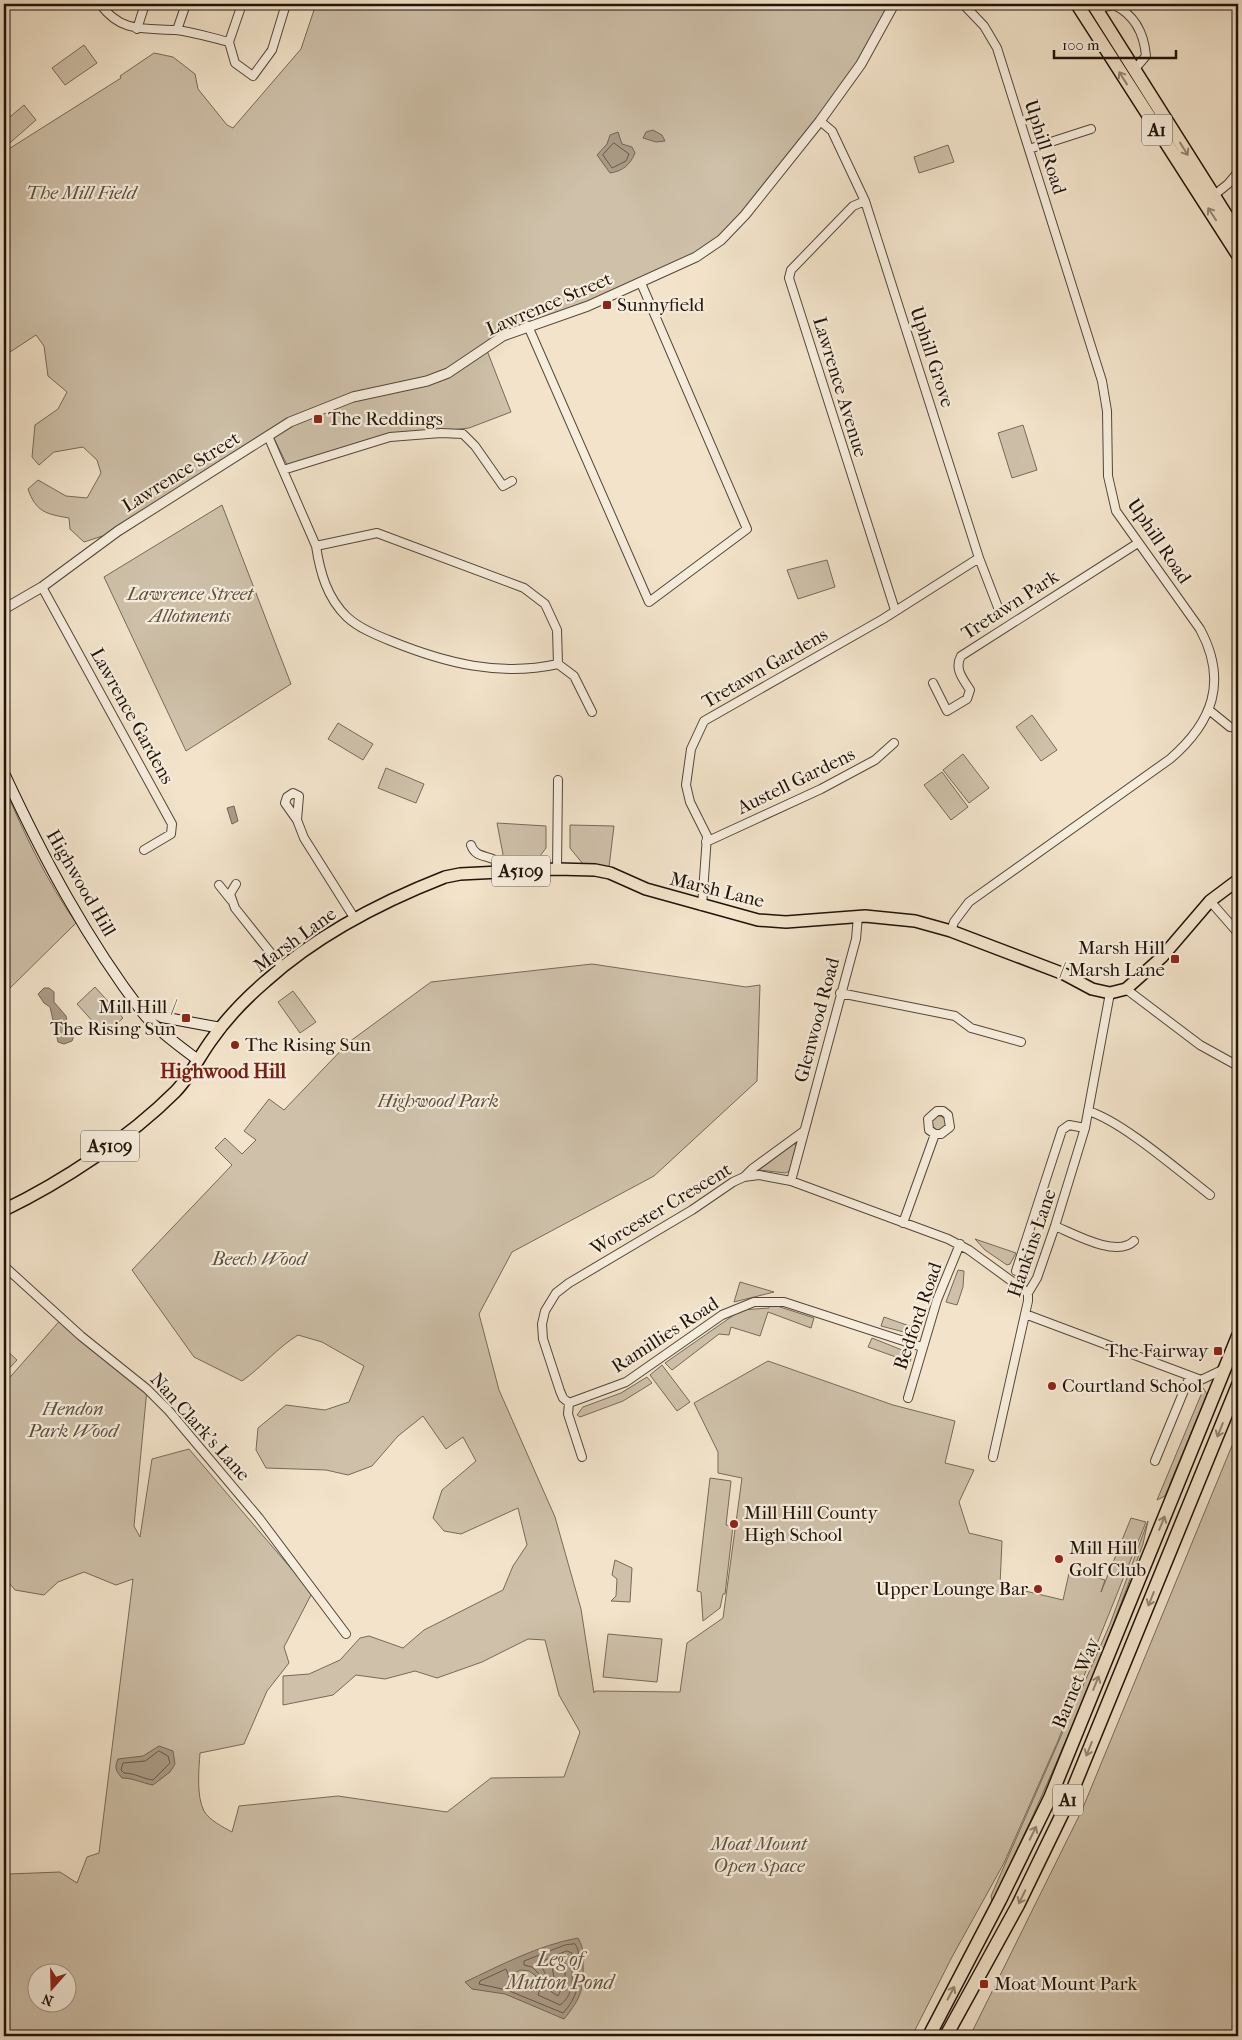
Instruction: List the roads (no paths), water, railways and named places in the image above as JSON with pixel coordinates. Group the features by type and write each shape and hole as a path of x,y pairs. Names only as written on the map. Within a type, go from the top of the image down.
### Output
{"highway":[{"name":"A1","path":"1077,4 1238,255"},
{"name":"A1","path":"1095,8 1238,234"},
{"name":"Barnet Way","path":"929,2036 1000,1900 1050,1798 1238,1336"},
{"name":"Barnet Way","path":"946,2036 1018,1905 1066,1806 1238,1385"}],"main road":[{"name":"Highwood Hill","path":"4,773 36,843 53,874 126,992 143,1014 198,1060"},
{"name":"Marsh Lane","path":"198,1060 210,1041 248,997 282,967 330,933 355,919 445,877 498,872 556,869 595,870 610,873 646,889 758,920 786,922 858,916 915,921 952,931 1064,974 1092,990 1110,993 1126,990"},
{"path":"1126,990 1162,957 1210,901 1238,880"},
{"name":"Highwood Hill","path":"137,1004 162,1017 221,1028"},
{"path":"198,1025 210,1041"},
{"name":"A5109","path":"4,1210 95,1156 140,1123 175,1092 198,1060"}],"street":[{"path":"100,4 108,15 137,29 177,30 229,42"},
{"path":"137,29 145,4"},
{"path":"177,30 186,4"},
{"path":"242,4 229,42 235,63 253,76 272,50 286,4"},
{"name":"Lawrence Street","path":"4,609 42,587 118,531 290,422 353,397 427,381 448,372 503,336 588,306 696,257 721,240 745,215 820,121 861,64 894,4"},
{"name":"Uphill Road","path":"952,931 954,922 969,902 1170,759 1190,742 1209,710 1214,688 1214,667 1208,643 1190,613 1118,516 1111,497 1108,476 1107,411 1102,381 997,48 984,26 963,4"},
{"path":"1095,8 1114,5 1132,18 1141,31 1146,56 1134,70"},
{"name":"Uphill Grove","path":"820,121 832,131 865,201 979,558 999,610"},
{"path":"1029,149 1091,129"},
{"path":"1213,196 1228,184 1238,172"},
{"name":"Lawrence Avenue","path":"865,201 853,206 791,270 789,278 895,610"},
{"path":"528,326 649,602 747,529 641,283"},
{"path":"283,470 390,437 441,432 463,434 475,446 503,486 512,481"},
{"path":"268,436 316,546 320,573 331,596 348,617 370,632 418,652 460,665 532,670 558,664"},
{"path":"316,546 378,533 524,588 545,604 556,630 558,664 574,676 592,712"},
{"name":"Tretawn Park","path":"933,683 947,711 967,700 970,690 958,671 957,663 961,656 1138,543"},
{"name":"Tretawn Gardens","path":"702,906 706,836 688,797 686,785 691,749 704,721 883,619 979,558"},
{"name":"Lawrence Gardens","path":"42,587 172,824 171,834 144,850"},
{"path":"1209,710 1230,727 1238,728"},
{"name":"Austell Gardens","path":"706,842 821,789 875,760 894,743"},
{"path":"556,869 558,780"},
{"path":"297,820 304,838 355,919"},
{"path":"471,845 473,851 495,860 498,872"},
{"path":"231,900 231,889 236,884"},
{"path":"219,885 251,930 282,967"},
{"path":"1210,901 1238,933"},
{"name":"Glenwood Road","path":"791,1181 856,939 858,916"},
{"path":"1126,990 1200,1045 1238,1066"},
{"path":"840,993 955,1016 971,1028 1021,1042"},
{"name":"Hankins Lane","path":"993,1456 1028,1293 1037,1278 1055,1226 1085,1128 1110,993"},
{"path":"1088,1111 1100,1115 1134,1138 1210,1195"},
{"name":"Hankins Lane","path":"1016,1272 1062,1130 1069,1125 1085,1128"},
{"path":"744,1177 752,1168 804,1131"},
{"path":"903,1223 935,1134"},
{"name":"Worcester Crescent","path":"582,1457 568,1414 569,1403 562,1398 543,1339 544,1311 553,1297 569,1283 744,1177 773,1176 791,1181 960,1244 1028,1293"},
{"path":"1055,1226 1111,1247 1125,1247 1134,1242"},
{"name":"Bedford Road","path":"908,1398 937,1300 960,1244"},
{"name":"Nan Clark's Lane","path":"4,1266 81,1336 147,1389 169,1410 259,1518 346,1634"},
{"name":"Ramillies Road","path":"569,1403 626,1382 722,1315 754,1302 784,1302 922,1347"},
{"path":"1025,1314 1201,1380 1224,1369"},
{"path":"1155,1461 1190,1376"}],"water":[{"path":"653,130 662,135 665,141 656,142 643,138 646,132"},
{"path":"618,132 622,144 632,147 635,153 626,167 610,173 597,155 607,144 610,135"},
{"path":"234,806 238,821 232,824 227,808"},
{"path":"44,988 49,988 54,992 54,1002 66,1016 68,1028 75,1033 72,1041 64,1044 58,1042 50,1007 44,1003 38,994"},
{"path":"159,1746 173,1751 175,1764 170,1772 153,1785 122,1778 118,1773 116,1765 118,1759 143,1756"},
{"name":"Leg of Mutton Pond","path":"578,1938 582,1949 583,1970 581,1992 564,2019 505,1994 472,1989 465,1982 520,1956 563,1941","holes":["521,1970 529,1971 536,1976 532,1983 526,1984 515,1980 512,1974"]}],"place":[{"name":"Sunnyfield","path":"607,305"},
{"name":"The Reddings","path":"318,419"},
{"name":"Marsh Hill / Marsh Lane","path":"1175,959"},
{"name":"Mill Hill / The Rising Sun","path":"186,1018"},
{"name":"The Rising Sun","path":"235,1045"},
{"name":"The Fairway","path":"1218,1351"},
{"name":"Courtland School","path":"1052,1386"},
{"name":"Mill Hill County High School","path":"734,1524"},
{"name":"Mill Hill Golf Club","path":"1059,1559"},
{"name":"Upper Lounge Bar","path":"1038,1589"},
{"name":"Moat Mount Park","path":"984,1984"}],"district":[{"name":"Highwood Hill","path":"223,1071"}],"park label":[{"name":"The Mill Field","path":"81,193"},
{"name":"Lawrence Street Allotments","path":"190,605"},
{"name":"Highwood Park","path":"438,1101"},
{"name":"Beech Wood","path":"259,1259"},
{"name":"Hendon Park Wood","path":"73,1420"},
{"name":"Moat Mount Open Space","path":"759,1855"}]}
